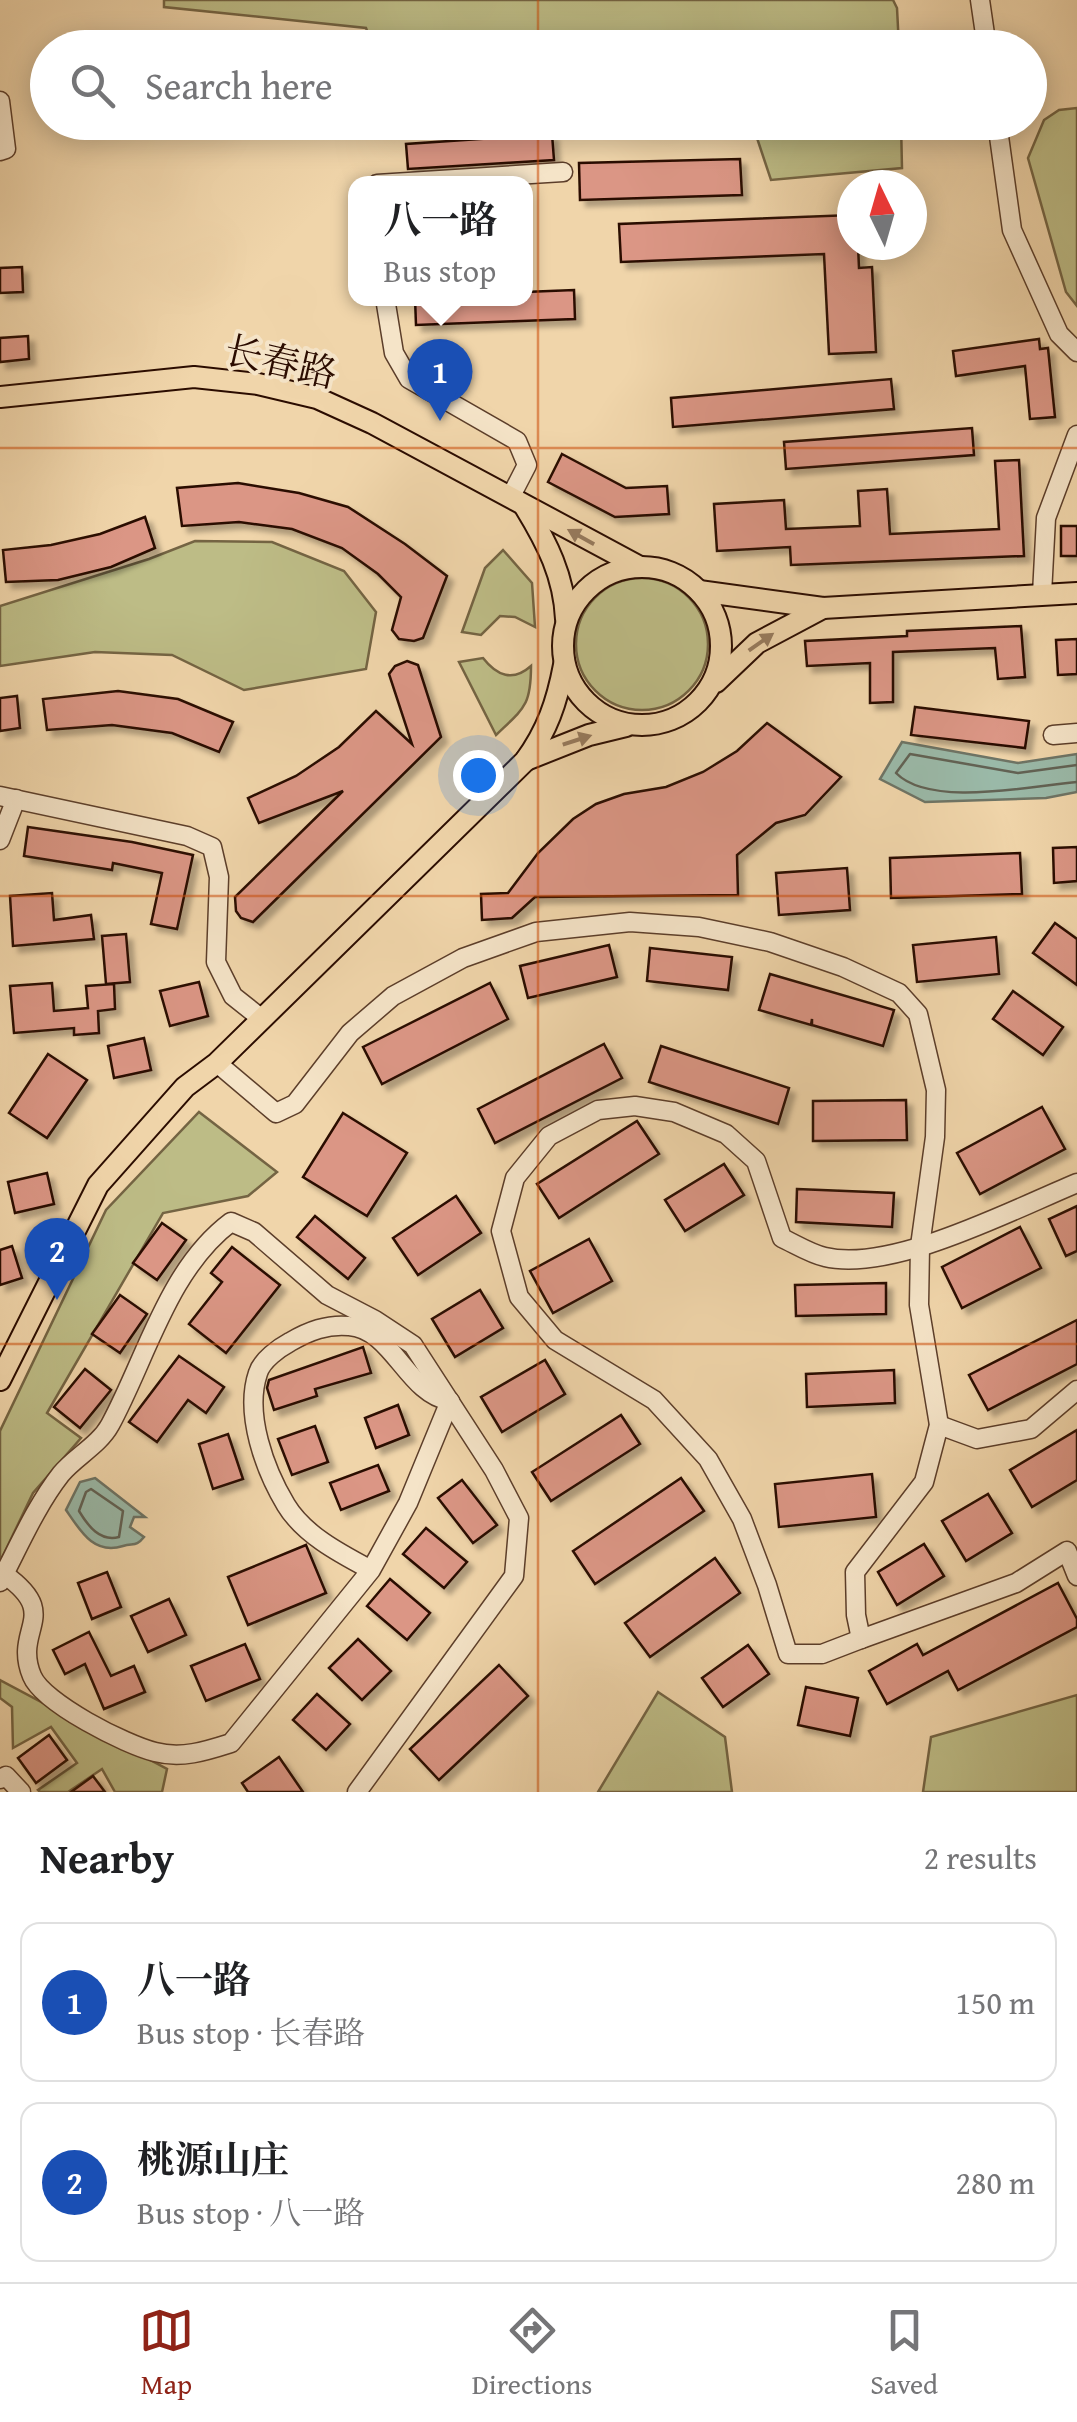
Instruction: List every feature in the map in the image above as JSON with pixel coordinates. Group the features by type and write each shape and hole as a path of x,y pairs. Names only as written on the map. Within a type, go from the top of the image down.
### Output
{"main road":[{"name":"长春路","path":"0,397 194,377 258,384 317,398 640,566"},
{"path":"518,500 556,562 565,595 564,665 572,686 606,718 631,725"},
{"path":"566,622 578,597 606,575 640,566 660,568 687,580 713,610 721,636 718,669 708,690"},
{"path":"699,590 823,608 1077,592"},
{"path":"524,761 589,735 631,725 659,724 690,710 757,644 823,608"},
{"path":"0,1380 98,1185 185,1087 262,1020 524,761 542,738 553,713 564,665"}],"street":[{"path":"980,0 984,30"},
{"path":"0,101 3,150"},
{"path":"1000,140 1012,230 1060,334 1077,352"},
{"path":"495,176 563,172"},
{"path":"386,306 394,353 409,379 517,440 527,465 518,500"},
{"path":"1042,594 1046,518 1075,444"},
{"path":"1053,735 1077,733"},
{"path":"0,840 8,798 187,836 212,847 219,877 216,962 233,996 262,1020"},
{"path":"217,1063 276,1113 295,1104 350,1033 392,996 463,958 536,932 630,922 699,927 770,942 844,967 899,994 918,1014 936,1090 918,1305 939,1425 924,1482 855,1572 861,1639"},
{"path":"1077,1183 920,1246 877,1258 826,1258 782,1238 756,1161 726,1134 674,1112 635,1106 598,1110 549,1136 515,1178 501,1232 519,1297 555,1340 654,1400 708,1459 742,1519 768,1585 788,1654 822,1654 1016,1583 1067,1552 1077,1576"},
{"path":"356,1792 514,1576 520,1518 494,1470 450,1401 414,1346 375,1320 327,1296 254,1232 230,1222 208,1238 181,1279 107,1430 61,1474 2,1578 26,1590 36,1610 26,1655 33,1680 70,1714 155,1752 197,1754 231,1743 371,1570 408,1504 450,1401"},
{"path":"371,1570 333,1550 288,1508 266,1462 254,1413 258,1371 279,1348 312,1329 352,1326 385,1344 431,1398 450,1401"},
{"path":"939,1425 977,1439 1030,1429 1077,1390"},
{"path":"0,1779 6,1776 21,1792"}],"shaded area":[{"path":"164,0 893,0 898,30 367,30 164,7"},
{"path":"1077,108 1077,306 1066,292 1028,158 1036,140 1047,140 1047,118 1059,110"},
{"path":"758,140 901,140 902,168 837,170 837,174 771,180"},
{"path":"195,541 272,542 344,571 376,612 366,669 244,690 172,655 95,652 0,666 0,606"},
{"path":"503,550 532,583 535,627 515,617 500,616 481,635 462,632 485,568"},
{"path":"642,578 667,583 689,597 703,619 708,644 703,669 689,691 667,705 642,710 617,705 595,691 581,669 576,644 581,619 595,597 617,583"},
{"path":"483,658 506,675 518,674 531,666 524,705 496,735 459,662"},
{"path":"199,1112 277,1172 248,1196 163,1213 47,1413 81,1438 33,1493 0,1562 0,1431 106,1210"},
{"path":"0,1680 167,1769 162,1792 115,1792 102,1769 68,1792 40,1792 77,1763 51,1727 13,1748 12,1707 0,1698"},
{"path":"658,1692 725,1737 732,1792 598,1792"},
{"path":"1077,1695 1077,1792 923,1792 931,1737"}],"water":[{"path":"902,742 1018,763 1077,754 1077,792 1046,798 925,802 880,779"},
{"path":"95,1478 145,1517 134,1517 130,1527 144,1537 139,1542 113,1548 96,1544 66,1510 80,1482"}],"building":[{"path":"552,140 554,160 408,169 406,144"},
{"path":"740,159 742,195 580,200 579,163"},
{"path":"837,216 837,260 859,260 859,268 872,267 876,352 829,354 824,254 621,262 619,224"},
{"path":"22,267 23,292 0,293 0,268"},
{"path":"574,290 575,319 416,325 415,306 533,306 533,292"},
{"path":"28,336 29,359 0,362 0,338"},
{"path":"1039,339 1040,349 1048,348 1055,417 1030,419 1025,366 956,376 953,351"},
{"path":"891,379 894,409 673,427 671,398"},
{"path":"972,428 974,455 786,469 784,442"},
{"path":"562,454 626,488 667,486 669,514 615,517 548,482"},
{"path":"1019,460 1024,556 791,565 790,547 717,551 714,504 784,500 786,529 860,526 858,491 887,489 890,534 999,529 995,461"},
{"path":"238,483 299,493 348,507 447,576 423,638 399,639 392,630 401,597 342,548 292,529 239,522 182,526 177,488"},
{"path":"145,517 155,548 111,567 58,580 6,582 3,550 100,534"},
{"path":"1061,526 1077,526 1077,556 1061,556"},
{"path":"1021,626 1025,677 998,679 995,648 893,652 893,702 870,703 870,663 807,666 805,641"},
{"path":"1077,639 1077,674 1058,675 1056,640"},
{"path":"407,661 418,665 441,737 253,922 241,918 235,897 343,791 259,823 248,798 296,776 339,747 376,711 412,744 389,674"},
{"path":"118,691 178,699 233,722 219,752 172,733 112,725 47,730 43,699"},
{"path":"17,696 20,728 0,731 0,698"},
{"path":"915,707 1029,721 1025,748 911,735"},
{"path":"767,723 841,777 805,815 776,823 737,855 738,895 535,897 512,918 482,920 481,894 508,893 538,853 573,819 596,804 624,794 666,787 703,772 737,751"},
{"path":"28,827 193,855 177,929 151,924 162,873 113,863 112,870 24,856"},
{"path":"1077,847 1077,881 1054,883 1053,848"},
{"path":"1020,853 1022,894 891,898 890,858"},
{"path":"847,868 850,910 779,915 776,873"},
{"path":"52,893 54,920 91,915 94,939 13,946 10,896"},
{"path":"1055,923 1077,939 1077,985 1033,953"},
{"path":"126,934 130,982 106,984 102,936"},
{"path":"996,937 999,974 917,982 913,945"},
{"path":"609,945 617,977 528,998 520,966"},
{"path":"650,948 732,957 728,990 647,981"},
{"path":"770,974 894,1010 883,1046 812,1025 812,1019 811,1025 759,1010"},
{"path":"199,982 208,1016 170,1026 160,991"},
{"path":"52,983 54,1011 88,1008 86,986 114,984 115,1009 98,1011 99,1033 74,1035 74,1028 14,1033 10,986"},
{"path":"490,983 508,1019 382,1084 363,1047"},
{"path":"1013,991 1063,1027 1043,1055 993,1019"},
{"path":"144,1038 151,1070 114,1078 108,1046"},
{"path":"604,1044 622,1078 495,1143 478,1109"},
{"path":"661,1046 789,1088 778,1124 649,1082"},
{"path":"48,1054 87,1080 47,1138 9,1113"},
{"path":"906,1100 907,1140 813,1141 813,1101"},
{"path":"1042,1107 1065,1149 980,1194 957,1153"},
{"path":"343,1113 407,1153 367,1216 303,1177"},
{"path":"637,1121 659,1154 559,1218 537,1184"},
{"path":"724,1164 744,1195 685,1231 665,1200"},
{"path":"47,1173 54,1204 15,1213 8,1182"},
{"path":"797,1189 894,1193 892,1227 796,1222"},
{"path":"456,1196 481,1233 418,1275 393,1238"},
{"path":"1077,1206 1077,1251 1066,1256 1049,1219"},
{"path":"315,1216 365,1258 348,1279 297,1237"},
{"path":"162,1223 186,1240 157,1280 133,1263"},
{"path":"1020,1227 1041,1268 962,1308 942,1267"},
{"path":"589,1239 612,1281 553,1313 530,1271"},
{"path":"12,1246 22,1278 0,1285 0,1250"},
{"path":"232,1247 280,1285 226,1353 189,1324 222,1282 211,1273"},
{"path":"886,1283 886,1314 796,1316 795,1285"},
{"path":"480,1290 503,1328 455,1357 432,1319"},
{"path":"120,1295 147,1314 120,1353 92,1334"},
{"path":"1077,1320 1077,1364 988,1410 969,1375"},
{"path":"363,1347 371,1373 315,1389 317,1396 274,1410 267,1388 269,1380"},
{"path":"179,1356 224,1387 206,1413 188,1400 157,1442 129,1422"},
{"path":"545,1360 565,1394 502,1432 481,1397"},
{"path":"85,1369 111,1390 80,1428 54,1407"},
{"path":"894,1370 895,1403 807,1407 806,1374"},
{"path":"398,1405 409,1435 376,1448 365,1418"},
{"path":"621,1415 640,1444 551,1501 532,1472"},
{"path":"315,1426 328,1462 292,1475 278,1439"},
{"path":"1077,1430 1077,1480 1032,1507 1010,1470"},
{"path":"228,1434 243,1479 213,1489 199,1444"},
{"path":"378,1465 389,1491 341,1510 330,1483"},
{"path":"872,1474 876,1517 779,1527 775,1484"},
{"path":"681,1478 704,1511 595,1584 573,1551"},
{"path":"462,1480 497,1525 473,1543 438,1498"},
{"path":"988,1494 1012,1533 966,1561 942,1521"},
{"path":"426,1528 467,1562 444,1588 403,1554"},
{"path":"924,1544 944,1576 897,1605 878,1572"},
{"path":"306,1545 326,1593 248,1625 228,1577"},
{"path":"715,1558 740,1593 650,1657 625,1623"},
{"path":"107,1572 121,1607 92,1619 78,1583"},
{"path":"390,1579 430,1613 407,1640 367,1606"},
{"path":"1058,1583 1077,1619 1077,1627 958,1690 948,1671 887,1704 869,1671 917,1644 923,1655"},
{"path":"169,1599 186,1635 148,1652 131,1616"},
{"path":"89,1632 111,1676 134,1666 145,1692 104,1709 85,1664 65,1674 53,1650"},
{"path":"358,1639 391,1671 362,1700 329,1668"},
{"path":"245,1644 260,1679 206,1701 191,1666"},
{"path":"748,1645 769,1674 723,1707 702,1678"},
{"path":"499,1665 528,1696 439,1780 410,1749"},
{"path":"806,1687 858,1698 850,1736 798,1725"},
{"path":"317,1694 350,1724 326,1750 293,1720"},
{"path":"49,1735 67,1760 36,1783 18,1758"},
{"path":"279,1757 303,1792 248,1792 242,1783"},
{"path":"93,1776 105,1792 71,1792"}],"place":[{"name":"八一路","path":"440,421"},
{"name":"桃源山庄","path":"57,1300"}]}
